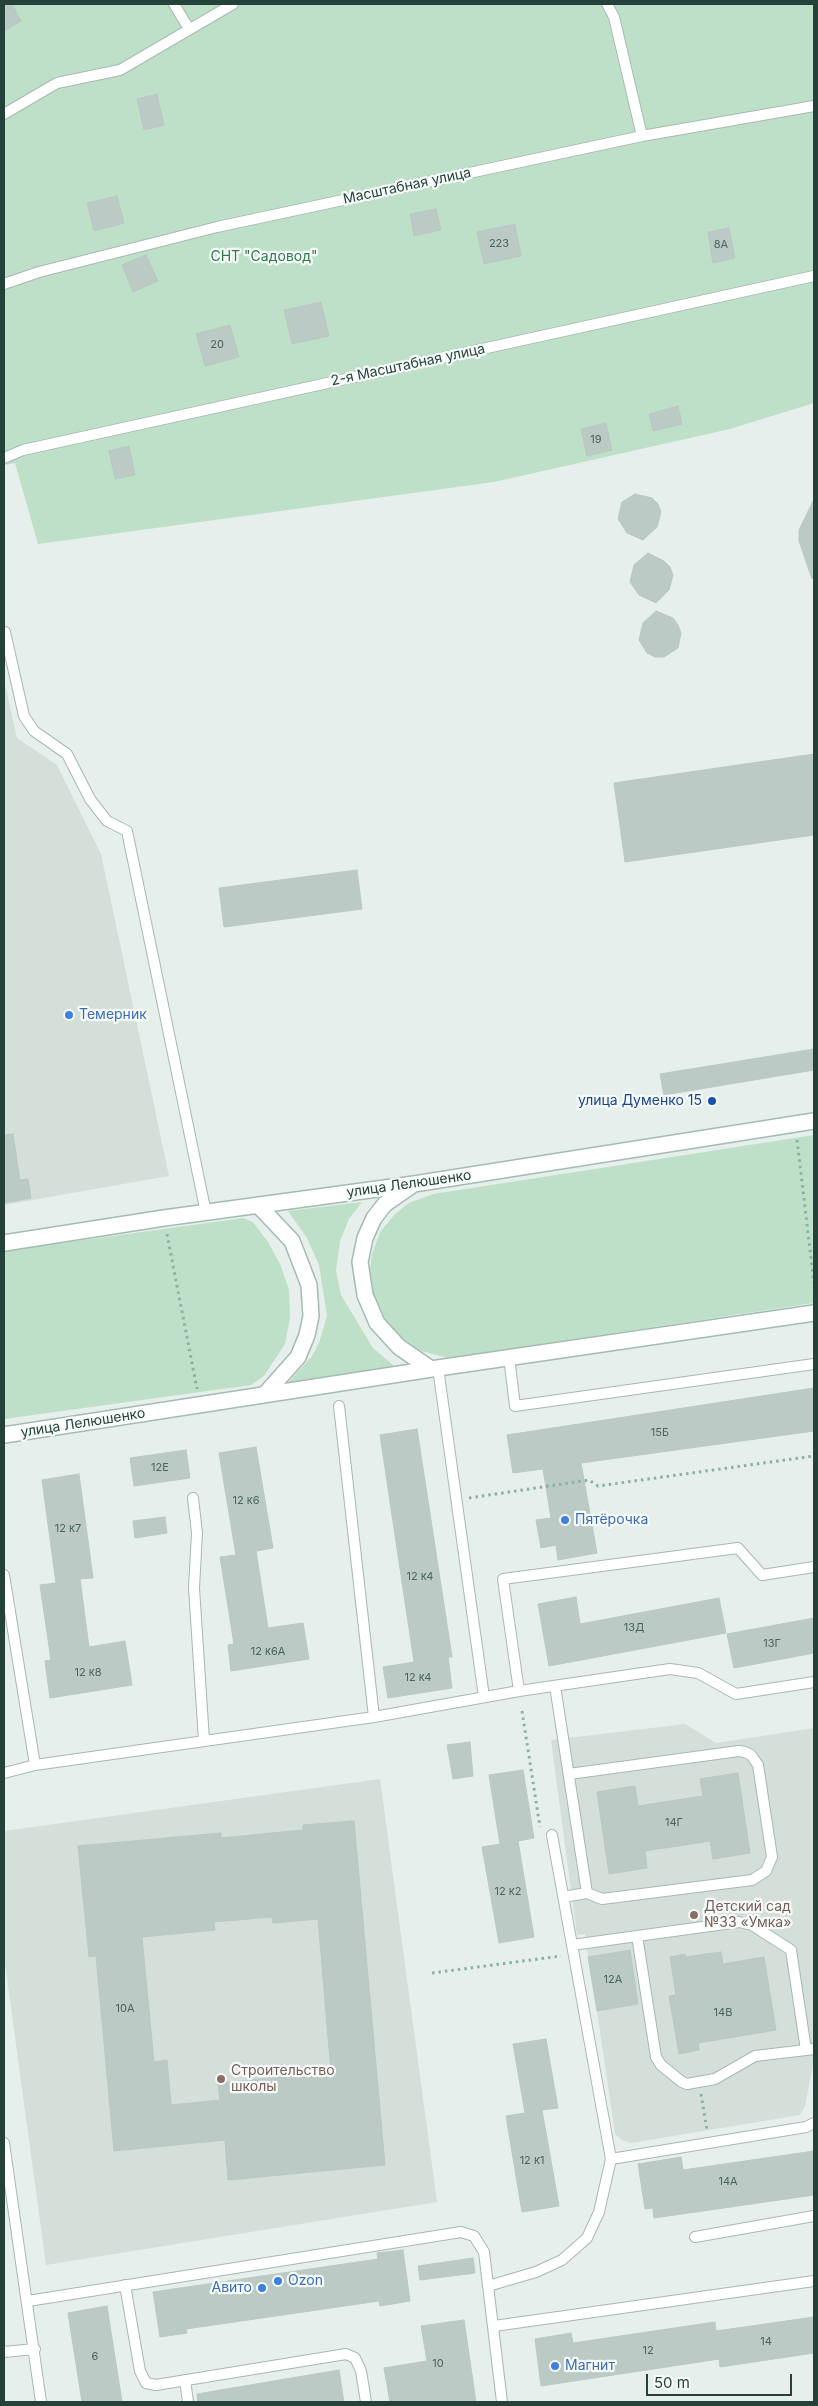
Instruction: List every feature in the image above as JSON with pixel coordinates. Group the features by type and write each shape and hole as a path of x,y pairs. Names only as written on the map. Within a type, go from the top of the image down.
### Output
{"street":[{"name":"улица Лелюшенко","path":"4,1244 164,1218 414,1184 814,1121"},
{"path":"414,1184 385,1204 374,1218 365,1238 360,1262 365,1295 377,1322 399,1347 434,1368"},
{"path":"258,1205 276,1222 295,1248 309,1285 311,1316 307,1335 298,1357 266,1394"},
{"name":"улица Лелюшенко","path":"4,1435 434,1368 814,1313"}],"lane":[{"path":"174,4 190,29"},
{"path":"4,114 57,83 120,70 233,4"},
{"path":"607,4 614,17 642,136"},
{"name":"Масштабная улица","path":"4,284 39,272 217,227 642,136 814,106"},
{"name":"2-я Масштабная улица","path":"4,458 23,450 814,276"},
{"path":"5,632 24,716 34,731 66,754 90,799 106,821 127,830 206,1212"},
{"path":"508,1357 515,1406 814,1364"},
{"path":"434,1368 456,1500 484,1697"},
{"path":"339,1406 374,1717"},
{"path":"193,1498 197,1533 194,1588 204,1740"},
{"path":"519,1691 503,1579 738,1548 762,1575 814,1567"},
{"path":"4,1575 36,1765"},
{"path":"4,1773 36,1765 374,1717 519,1691 670,1669 698,1673 736,1694 814,1682"},
{"path":"555,1686 588,1893"},
{"path":"563,1897 588,1893 602,1899 752,1880 766,1871 772,1857 758,1765 751,1755 745,1752 739,1751 569,1774"},
{"path":"488,2286 536,2272 562,2260 587,2238 599,2212 611,2159 552,1836"},
{"path":"572,1949 637,1936 740,1922 752,1924 787,1946 793,1955 810,2050 755,2056 714,2079 684,2084 658,2062 637,1936"},
{"path":"611,2159 806,2127 814,2123"},
{"path":"4,2143 42,2402"},
{"path":"695,2237 814,2216"},
{"path":"28,2301 461,2232 474,2236 484,2252 502,2402"},
{"path":"494,2326 814,2281"},
{"path":"126,2286 140,2371 146,2382 156,2385 346,2354 355,2358 361,2371 366,2402"},
{"path":"4,2352 35,2349"},
{"path":"185,2380 188,2402"}],"path":[{"path":"795,1124 814,1283"},
{"path":"164,1218 200,1404"},
{"path":"456,1500 589,1480 598,1486 814,1456"},
{"path":"522,1710 541,1831 552,1836"},
{"path":"432,1973 572,1949"},
{"path":"699,2082 710,2143"}],"shaded area":[{"name":"Темерник","path":"4,680 17,738 57,765 101,854 169,1176 4,1205"},
{"name":"Детский сад №33 «Умка»","path":"685,1724 716,1743 814,1728 814,2060 805,2106 800,2115 631,2143 622,2140 615,2134 597,2011 638,2004 629,1950 588,1957 585,1934 577,1935 551,1740"},
{"name":"Строительство школы","path":"380,1779 437,2202 46,2265 4,1956 4,1831"}],"green space":[{"name":"СНТ \"Садовод\"","path":"4,4 814,4 814,403 730,429 494,482 38,544 15,463 4,465"},
{"path":"814,1135 814,1303 448,1358 421,1351 400,1340 383,1320 373,1298 369,1277 372,1254 380,1232 395,1214 409,1203 433,1194"},
{"path":"362,1202 349,1219 340,1241 336,1271 341,1295 373,1348 399,1370 287,1384 312,1356 319,1343 327,1316 319,1265 307,1238 288,1211"},
{"path":"243,1218 253,1222 268,1242 281,1266 289,1290 290,1318 285,1344 264,1376 251,1385 4,1419 4,1251"}],"building":[{"path":"4,4 12,4 21,21 4,31"},
{"path":"157,94 164,125 144,130 137,99"},
{"path":"117,196 124,223 94,231 87,203"},
{"path":"436,209 441,230 414,236 410,214"},
{"path":"515,224 521,256 484,264 477,232"},
{"path":"729,228 735,258 713,263 708,232"},
{"path":"146,255 158,281 133,292 122,265"},
{"path":"321,302 329,336 292,344 284,310"},
{"path":"230,325 239,357 205,366 196,334"},
{"path":"678,406 682,424 653,431 649,414"},
{"path":"606,423 612,450 587,456 581,429"},
{"path":"129,446 135,475 115,479 109,451"},
{"path":"635,494 652,498 658,504 661,512 657,527 643,540 627,533 618,519 622,502"},
{"path":"814,499 814,578 812,579 799,541 799,530"},
{"path":"648,553 664,561 670,567 673,575 669,590 656,603 639,595 630,582 634,565"},
{"path":"656,611 673,618 681,633 678,648 664,657 655,657 647,653 639,640 643,623"},
{"path":"814,754 814,835 625,862 614,783"},
{"path":"357,870 362,909 224,927 219,888"},
{"path":"814,1049 814,1070 664,1095 660,1074"},
{"path":"13,1134 20,1180 28,1179 31,1198 4,1203 4,1135"},
{"path":"814,1388 814,1431 581,1463 597,1553 558,1560 556,1545 541,1548 536,1520 551,1518 543,1469 513,1473 507,1435"},
{"path":"417,1429 452,1657 448,1657 452,1688 388,1698 383,1667 414,1662 380,1435"},
{"path":"256,1447 273,1548 256,1551 268,1628 303,1623 309,1659 231,1671 228,1645 234,1644 220,1557 236,1555 219,1453"},
{"path":"186,1450 190,1478 134,1486 130,1458"},
{"path":"79,1474 93,1578 80,1579 89,1647 125,1641 132,1685 50,1698 45,1661 51,1660 40,1585 56,1583 42,1480"},
{"path":"165,1517 167,1533 135,1538 133,1521"},
{"path":"576,1597 580,1624 719,1598 726,1633 549,1666 538,1604"},
{"path":"814,1618 814,1653 734,1668 727,1634"},
{"path":"470,1742 473,1776 453,1779 447,1745"},
{"path":"523,1770 534,1838 518,1841 534,1937 499,1943 482,1847 500,1844 489,1775"},
{"path":"738,1773 750,1853 713,1859 710,1841 645,1851 647,1868 609,1874 597,1792 635,1786 638,1806 703,1796 700,1779"},
{"path":"354,1821 385,2165 228,2180 225,2140 114,2151 96,1956 89,1957 78,1846 221,1833 221,1838 303,1830 303,1825","holes":["272,1917 273,1923 318,1919 331,2072 218,2083 220,2100 171,2105 167,2060 154,2062 142,1937 215,1930 214,1922"]},
{"path":"630,1950 638,2004 597,2011 588,1957"},
{"path":"721,1952 723,1964 764,1957 776,2030 698,2043 699,2050 679,2054 669,1996 676,1995 670,1957 685,1954 686,1957"},
{"path":"546,2039 558,2108 542,2110 559,2206 522,2212 506,2116 525,2113 513,2044"},
{"path":"814,2151 814,2195 654,2218 653,2208 645,2209 638,2164 681,2157 683,2170"},
{"path":"403,2250 410,2301 380,2306 379,2301 186,2329 187,2333 160,2337 153,2292 378,2259 377,2253"},
{"path":"473,2258 475,2273 420,2280 418,2266"},
{"path":"107,2306 122,2402 82,2402 68,2313"},
{"path":"814,2317 814,2353 720,2367 719,2359 541,2386 535,2339 571,2333 573,2343 715,2322 716,2331"},
{"path":"464,2320 476,2402 390,2402 384,2368 427,2361 421,2326"},
{"path":"339,2370 344,2402 198,2402 197,2394"}],"place":[{"name":"Темерник","path":"69,1015"},
{"name":"улица Думенко 15","path":"712,1101"},
{"name":"Пятёрочка","path":"565,1520"},
{"name":"Детский сад №33 «Умка»","path":"694,1915"},
{"name":"Строительство школы","path":"221,2079"},
{"name":"Ozon","path":"278,2281"},
{"name":"Авито","path":"262,2288"},
{"name":"Магнит","path":"555,2366"}]}
